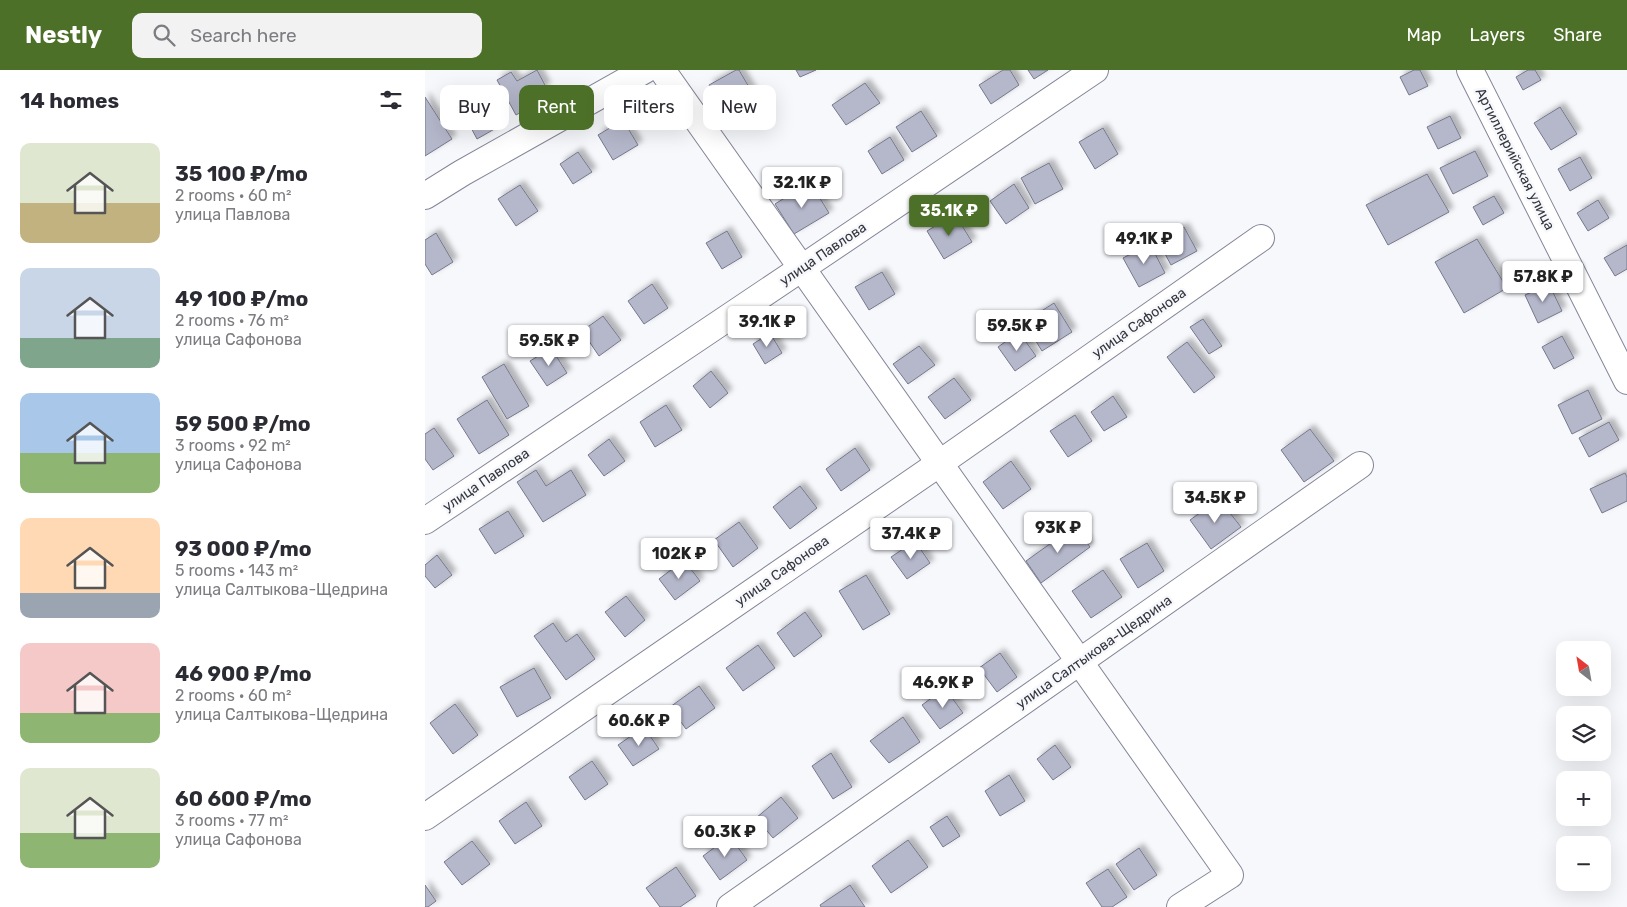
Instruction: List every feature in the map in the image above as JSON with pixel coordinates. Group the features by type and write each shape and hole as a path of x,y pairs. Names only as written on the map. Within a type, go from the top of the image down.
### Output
{"street":[{"path":"425,196 645,70"},
{"path":"662,70 1230,874 1180,907"},
{"name":"улица Павлова","path":"425,521 1095,70"},
{"name":"Артиллерийская улица","path":"1470,70 1627,381"},
{"name":"улица Сафонова","path":"425,817 940,463 1261,238"},
{"name":"улица Салтыкова-Щедрина","path":"730,907 1360,465"}],"building":[{"path":"537,70 545,85 519,85 519,113 516,115 509,102 509,85 500,85 497,80 511,72 517,81"},
{"path":"739,70 748,85 709,85"},
{"path":"796,70 816,70 800,77"},
{"path":"1003,70 1010,70 1019,85 991,104 979,85"},
{"path":"1028,70 1048,70 1034,79"},
{"path":"1414,70 1420,70 1428,86 1409,95 1400,77"},
{"path":"1528,70 1535,70 1541,80 1523,90 1516,77"},
{"path":"865,83 880,103 846,125 832,105"},
{"path":"425,97 440,120 440,130 446,130 452,139 425,156"},
{"path":"1560,107 1577,134 1551,150 1534,123"},
{"path":"921,111 937,136 912,152 896,127"},
{"path":"1450,116 1461,138 1438,149 1427,127"},
{"path":"1103,128 1118,154 1095,169 1079,142"},
{"path":"472,130 493,130 477,139"},
{"path":"606,130 629,130 638,145 613,160 598,135"},
{"path":"890,137 904,160 882,174 868,151"},
{"path":"1475,151 1488,176 1453,194 1440,168"},
{"path":"578,152 592,172 573,184 560,164"},
{"path":"1580,157 1592,178 1570,191 1558,169"},
{"path":"1049,163 1063,189 1035,204 1021,178"},
{"path":"1427,174 1449,212 1388,245 1366,205"},
{"path":"1014,184 1029,208 1006,224 990,201"},
{"path":"520,185 538,211 516,226 498,199"},
{"path":"813,187 829,213 794,234 775,204 799,189 801,194"},
{"path":"1494,196 1504,213 1483,225 1473,207"},
{"path":"1598,200 1609,218 1588,231 1577,213"},
{"path":"955,214 972,242 944,259 927,231"},
{"path":"1184,227 1197,251 1171,265 1158,241"},
{"path":"727,231 742,257 722,269 706,243"},
{"path":"436,233 453,262 432,275 425,264 425,240"},
{"path":"1477,239 1507,288 1464,313 1435,262"},
{"path":"1150,244 1165,273 1139,287 1123,258"},
{"path":"1627,245 1627,269 1615,276 1604,258"},
{"path":"882,272 895,294 869,310 855,287"},
{"path":"652,284 668,308 644,324 628,301"},
{"path":"1549,284 1562,311 1538,323 1525,295"},
{"path":"1054,303 1072,332 1042,351 1024,322"},
{"path":"603,316 621,340 599,356 582,331"},
{"path":"1203,319 1222,346 1209,354 1190,327"},
{"path":"1019,332 1036,356 1015,371 998,347"},
{"path":"770,333 782,353 765,364 753,344"},
{"path":"1562,336 1574,358 1554,369 1542,347"},
{"path":"1187,342 1215,377 1194,393 1167,357"},
{"path":"919,346 935,365 908,384 893,364"},
{"path":"551,348 567,373 547,386 530,361"},
{"path":"504,364 529,406 507,419 482,377"},
{"path":"711,371 728,393 710,408 693,386"},
{"path":"954,378 971,400 945,419 928,397"},
{"path":"1588,390 1602,419 1572,434 1558,405"},
{"path":"1113,396 1127,417 1104,431 1091,412"},
{"path":"487,400 509,435 479,454 457,419"},
{"path":"666,405 682,430 655,447 640,422"},
{"path":"1075,415 1092,441 1068,457 1050,431"},
{"path":"1609,422 1619,440 1589,457 1579,438"},
{"path":"434,428 454,456 433,470 425,459 425,434"},
{"path":"1310,429 1334,461 1304,482 1281,450"},
{"path":"609,439 625,461 604,476 588,455"},
{"path":"855,448 870,470 841,491 826,469"},
{"path":"1011,461 1031,489 1003,509 983,482"},
{"path":"536,470 546,486 571,470 586,495 543,522 517,482"},
{"path":"1625,473 1627,477 1627,501 1602,513 1590,489"},
{"path":"800,486 817,508 790,529 773,507"},
{"path":"1219,499 1241,527 1211,549 1190,520"},
{"path":"508,511 524,536 495,554 479,529"},
{"path":"739,522 758,548 733,567 714,540"},
{"path":"1075,526 1090,547 1041,583 1026,561"},
{"path":"915,541 930,563 907,579 891,557"},
{"path":"1147,543 1164,571 1138,588 1120,559"},
{"path":"437,555 452,575 435,588 425,576 425,565"},
{"path":"684,560 700,581 675,600 659,579"},
{"path":"1103,570 1122,597 1091,618 1072,591"},
{"path":"866,575 890,614 863,630 839,591"},
{"path":"626,596 645,620 625,637 605,612"},
{"path":"805,612 822,636 794,657 777,633"},
{"path":"553,623 566,642 577,634 595,659 566,680 534,636"},
{"path":"758,645 775,668 743,691 726,668"},
{"path":"1000,653 1017,677 997,692 979,668"},
{"path":"534,668 551,698 517,717 500,687"},
{"path":"699,686 715,708 686,729 670,707"},
{"path":"945,688 963,713 940,729 922,705"},
{"path":"455,704 478,735 453,754 430,723"},
{"path":"903,717 920,742 889,763 870,741"},
{"path":"644,727 659,749 633,766 618,745"},
{"path":"1055,745 1071,767 1053,780 1037,759"},
{"path":"831,753 852,787 833,799 812,766"},
{"path":"592,761 608,784 585,800 569,777"},
{"path":"1009,775 1025,801 1000,816 985,791"},
{"path":"781,797 798,818 773,838 756,818"},
{"path":"526,802 542,826 515,844 499,821"},
{"path":"947,816 960,836 943,847 930,827"},
{"path":"730,836 747,860 720,880 703,856"},
{"path":"908,840 928,867 891,893 872,866"},
{"path":"472,841 490,864 462,885 444,862"},
{"path":"1139,848 1157,875 1134,890 1116,864"},
{"path":"676,867 696,896 680,907 660,907 646,888"},
{"path":"1108,869 1127,897 1112,907 1102,907 1086,883"},
{"path":"425,885 436,901 428,907 425,907"},
{"path":"850,885 865,907 821,907 820,905"}]}
